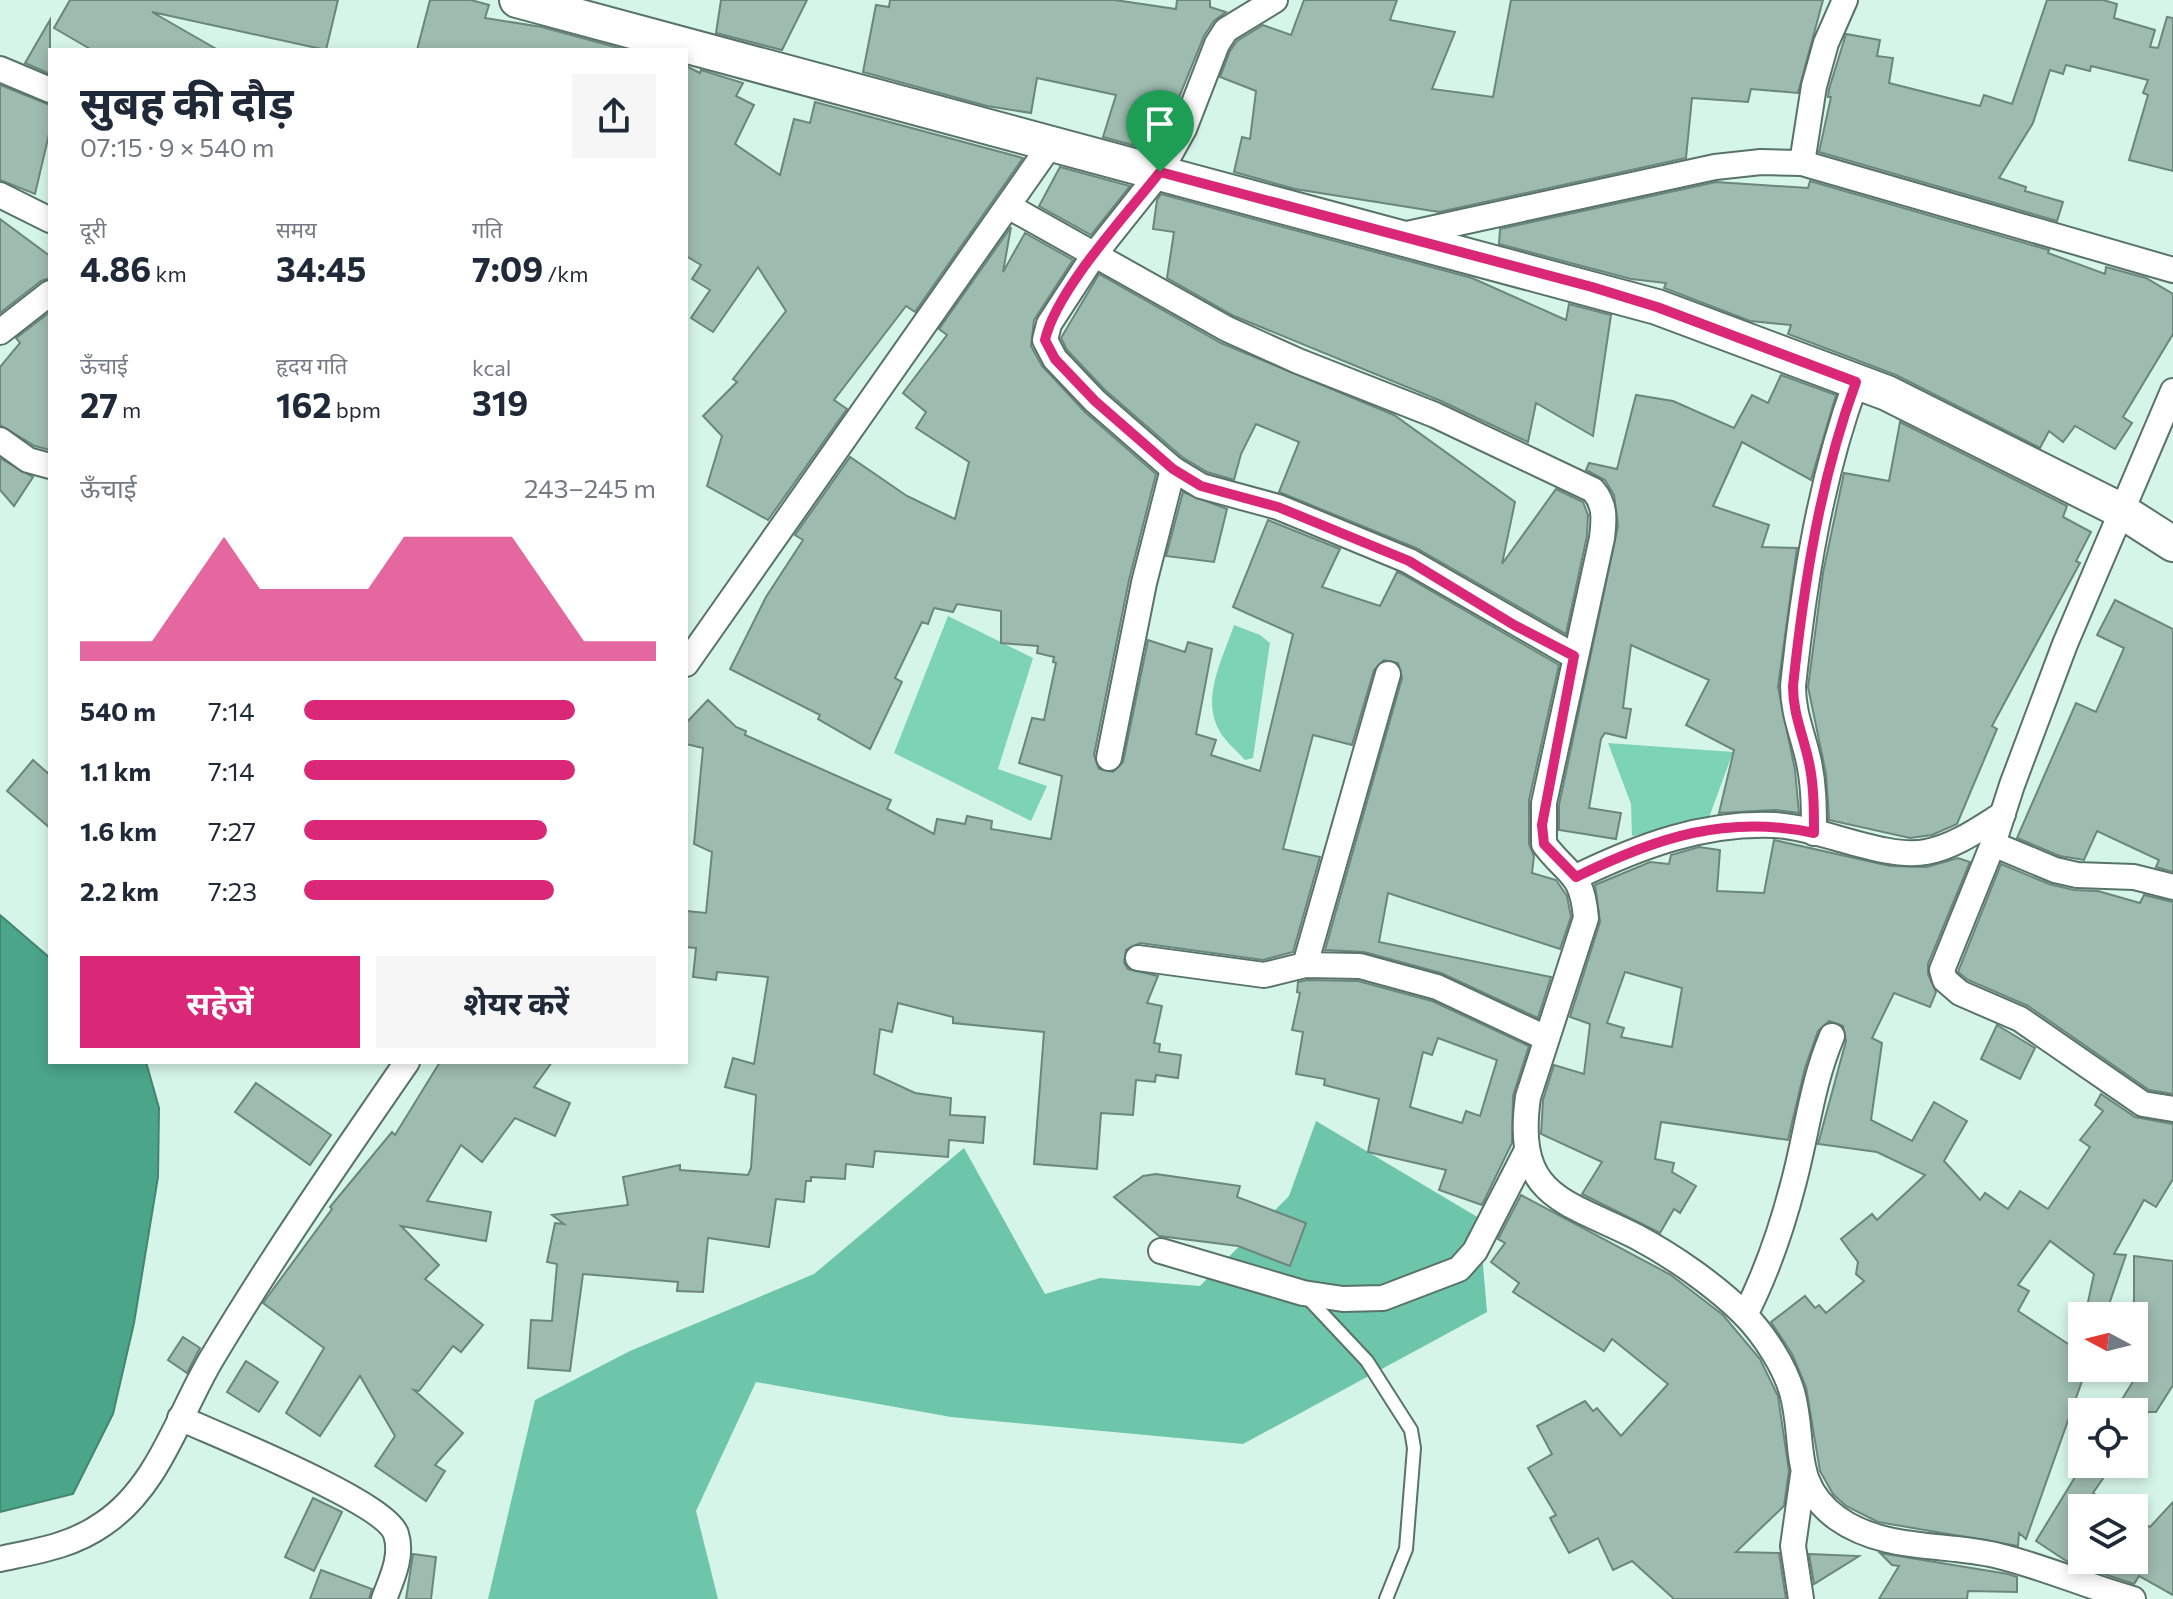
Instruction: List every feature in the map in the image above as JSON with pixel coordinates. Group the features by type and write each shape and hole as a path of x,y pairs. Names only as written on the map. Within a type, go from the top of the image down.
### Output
{"street":[{"path":"517,0 1657,307 1887,393 2120,510 2173,544"},
{"path":"1275,0 1226,30 1217,44 1184,129 1160,172 1094,255 1049,324 1045,340 1055,359 1095,401 1173,469 1201,486 1278,507 1409,561 1514,625 1574,656"},
{"path":"1802,163 1814,86 1826,43 1845,0"},
{"path":"0,69 48,89"},
{"path":"688,661 1051,144"},
{"path":"1397,236 1715,167 1761,162 1802,163 2173,270"},
{"path":"0,195 48,219"},
{"path":"1008,206 1227,329 1298,361 1435,415 1593,490 1603,507 1604,523 1574,656 1542,825 1544,844 1576,877 1584,890 1586,918 1581,943 1528,1097 1524,1126 1526,1152 1536,1175 1556,1196 1579,1213 1653,1247 1745,1315 1768,1345 1792,1391 1803,1475 1793,1546 1801,1599"},
{"path":"0,332 48,295"},
{"path":"1814,833 1814,787 1808,755 1793,713 1793,686 1816,518 1833,445 1856,382"},
{"path":"2173,391 2120,510 2043,701 1993,844 1947,951 1942,970 1945,980 1960,993 2020,1019 2143,1104 2173,1109"},
{"path":"0,440 28,460 48,465"},
{"path":"1109,758 1144,583 1173,469"},
{"path":"1305,965 1388,674"},
{"path":"1576,877 1643,847 1718,825 1779,825 1923,853 1966,837 2003,814"},
{"path":"1993,844 2055,870 2077,875 2134,877 2173,887"},
{"path":"1138,958 1264,975 1305,965 1360,966 1437,987 1546,1038"},
{"path":"1745,1315 1769,1266 1813,1089 1832,1036"},
{"path":"0,1559 65,1545 104,1524 141,1490 211,1360 323,1182 406,1064"},
{"path":"1161,1251 1303,1293 1343,1299 1383,1298 1459,1269 1475,1251 1526,1152"},
{"path":"180,1418 349,1496 381,1516 395,1531 399,1557 384,1599"},
{"path":"1803,1475 1820,1504 1840,1520 1869,1535 1920,1546 1993,1554 2133,1599"}],"lane":[{"path":"1303,1293 1367,1361 1411,1430 1414,1448 1406,1549 1386,1599"}],"shaded area":[{"path":"948,616 1033,658 998,769 1047,786 1031,821 894,753"},
{"path":"1234,625 1260,635 1270,643 1253,758 1245,760 1220,732 1212,706 1215,678"},
{"path":"1608,743 1733,752 1707,823 1632,836 1631,804"},
{"path":"0,915 48,956 48,1064 147,1064 159,1108 158,1177 134,1323 113,1414 73,1494 0,1512"},
{"path":"1316,1121 1479,1218 1487,1312 1243,1444 951,1417 756,1382 696,1511 718,1599 488,1599 535,1400 630,1351 814,1274 964,1148 1045,1294 1100,1278 1200,1286 1289,1196"}],"building":[{"path":"70,0 338,0 326,48 152,12 215,48 89,48 54,28"},
{"path":"430,0 471,0 489,5 485,18 542,27 619,48 418,48"},
{"path":"721,0 807,0 782,50 716,33"},
{"path":"890,0 1115,0 1176,9 1177,0 1210,0 1210,7 1226,12 1214,21 1204,36 1171,117 1151,150 1103,137 1116,95 1037,78 1031,113 987,106 863,72 876,5 889,7"},
{"path":"1304,0 1397,0 1390,20 1455,32 1432,89 1493,97 1511,0 1823,0 1798,93 1751,89 1748,102 1692,98 1686,158 1439,212 1295,189 1234,172 1242,137 1250,139 1256,91 1220,77 1230,51 1237,41 1263,25 1291,35"},
{"path":"2047,0 2103,0 2117,4 2114,18 2155,30 2150,47 2158,48 2167,17 2173,18 2173,171 2129,160 2148,95 2143,93 2148,80 2091,66 2090,71 2066,65 2063,74 2050,70 2033,123 1999,178 2026,187 2025,191 2063,202 2057,221 1819,152 1831,97 1828,97 1829,89 1846,34 1880,40 1877,56 1893,58 1889,83 1980,106 1984,95 2012,104"},
{"path":"50,20 48,73 25,63"},
{"path":"688,67 700,73 701,70 743,83 736,96 754,105 735,144 780,175 794,119 810,123 815,102 1023,158 915,312 906,306 834,400 847,409 768,520 707,486 722,436 703,416 737,382 733,379 786,311 758,267 713,332 691,318 710,290 692,279 701,265 688,257"},
{"path":"0,85 48,104 48,139 35,194 0,180"},
{"path":"1060,167 1130,186 1091,235 1039,206"},
{"path":"1810,181 2049,250 2048,253 2105,274 2106,267 2146,278 2173,294 2173,334 2123,417 2132,423 2115,449 2075,426 2063,442 2049,431 2040,448 1896,375 1788,334 1791,325 1750,321 1664,288 1666,283 1631,279 1499,244 1500,229 1716,182 1808,188"},
{"path":"1161,194 1472,278 1566,320 1569,304 1611,315 1593,436 1536,403 1528,442 1441,401 1234,316 1167,278 1174,232 1153,229 1157,200"},
{"path":"0,219 48,255 48,279 0,313"},
{"path":"1011,227 1003,272 1025,233 1073,260 1034,320 1031,346 1042,366 1085,412 1156,474 1129,580 1094,755 1099,769 1113,772 1123,762 1148,640 1185,652 1188,642 1212,649 1196,734 1216,740 1211,755 1260,771 1293,634 1233,607 1268,520 1340,549 1322,587 1380,606 1397,572 1559,665 1529,800 1529,844 1534,856 1532,873 1556,880 1567,896 1571,917 1560,949 1388,893 1379,942 1551,977 1538,1018 1441,973 1364,952 1325,950 1402,678 1398,663 1384,660 1374,670 1352,745 1313,735 1283,849 1320,857 1293,952 1263,960 1140,943 1126,950 1124,963 1128,969 1158,976 1147,1003 1162,1006 1154,1043 1160,1044 1159,1052 1181,1055 1178,1078 1156,1075 1155,1082 1136,1080 1133,1115 1101,1113 1097,1169 1034,1164 1044,1032 953,1023 953,1017 898,1003 892,1032 880,1029 874,1074 915,1093 951,1098 950,1115 985,1117 983,1143 949,1140 948,1157 875,1151 873,1167 846,1164 845,1179 811,1177 811,1181 806,1181 804,1202 776,1199 769,1247 708,1238 703,1292 677,1291 678,1282 583,1274 570,1371 528,1368 531,1320 552,1321 557,1264 547,1262 555,1223 564,1224 552,1215 628,1205 623,1177 680,1165 680,1170 748,1175 751,1168 756,1095 725,1087 733,1058 754,1064 768,977 717,972 716,980 693,977 696,948 688,947 688,911 706,913 712,852 694,844 703,748 688,744 688,721 708,700 736,727 746,731 745,735 891,800 887,809 934,834 937,819 965,824 967,816 992,821 991,829 1051,839 1062,776 1019,763 1032,718 1044,720 1056,663 1053,662 1054,657 1037,653 1038,646 1001,643 1001,611 957,604 953,612 934,608 928,624 922,622 895,678 902,682 870,749 818,719 820,715 730,669 766,597 803,540 795,535 850,457 907,496 955,519 969,462 916,428 926,412 903,393 947,335 939,329"},
{"path":"1099,274 1221,343 1394,415 1515,502 1502,564 1556,489 1583,502 1588,515 1587,536 1566,634 1416,548 1279,492 1299,442 1256,424 1241,454 1234,480 1207,472 1182,457 1105,390 1067,350 1061,338"},
{"path":"48,314 48,449 35,446 0,425 0,367 20,343 16,338"},
{"path":"1781,375 1836,395 1811,480 1742,442 1713,506 1769,525 1762,547 1797,548 1778,687 1795,770 1799,813 1775,810 1719,813 1734,750 1686,725 1709,680 1631,645 1623,708 1631,709 1626,738 1605,733 1601,739 1589,808 1621,813 1616,839 1559,830 1559,805 1618,526 1614,495 1605,480 1586,470 1589,463 1617,469 1636,395 1673,401 1734,428 1752,395 1768,403"},
{"path":"1900,422 2067,506 2063,517 2091,532 2076,561 2080,563 1992,726 1997,729 1957,824 1932,835 1910,838 1829,820 1826,774 1808,687 1823,573 1844,473 1889,481"},
{"path":"0,458 33,477 14,506 0,490"},
{"path":"1183,492 1227,509 1214,562 1166,556"},
{"path":"2115,600 2173,629 2173,872 2156,867 2159,860 2097,831 2084,860 2060,856 2017,838 2076,703 2096,712 2124,648 2097,635"},
{"path":"33,760 48,773 48,826 7,791"},
{"path":"1774,840 1890,866 1927,867 1958,858 1970,862 1928,964 1928,974 1936,992 1930,1007 1894,993 1872,1038 1882,1043 1871,1120 1912,1141 1934,1102 1967,1121 1944,1161 1980,1200 1985,1193 2008,1209 2020,1191 2048,1209 2090,1147 2080,1140 2103,1111 2095,1105 2101,1094 2135,1117 2173,1124 2173,1179 2156,1207 2144,1200 2114,1254 2126,1255 2110,1302 2088,1302 2094,1274 2050,1241 2018,1285 2029,1291 2018,1311 2068,1344 2068,1382 2082,1382 2076,1398 2068,1398 2068,1420 2026,1539 2019,1533 2018,1546 1878,1522 1846,1506 1833,1494 1820,1471 1806,1387 1792,1354 1771,1322 1805,1296 1815,1308 1819,1305 1826,1313 1864,1281 1856,1274 1858,1262 1841,1239 1872,1214 1877,1220 1925,1175 1877,1152 1818,1144 1846,1041 1843,1026 1829,1021 1818,1031 1805,1068 1788,1140 1661,1122 1655,1159 1674,1163 1672,1172 1696,1186 1680,1213 1674,1209 1660,1233 1582,1194 1602,1162 1541,1134 1543,1100 1554,1065 1584,1074 1590,1024 1570,1017 1600,922 1595,885 1650,862 1669,864 1671,855 1699,847 1720,850 1717,891 1764,893","holes":["1625,972 1682,988 1672,1047 1621,1037 1624,1028 1607,1023"]},
{"path":"2001,864 2049,884 2074,890 2098,891 2140,903 2144,895 2173,902 2173,1094 2149,1090 2028,1006 1968,980 1958,972"},
{"path":"1358,981 1432,1001 1529,1046 1513,1096 1512,1143 1482,1205 1439,1190 1446,1170 1368,1152 1379,1099 1324,1085 1325,1079 1296,1074 1303,1032 1292,1030 1300,993 1297,992 1298,982","holes":["1438,1038 1497,1060 1480,1116 1466,1111 1462,1123 1410,1107 1423,1052 1432,1055"]},
{"path":"1997,1025 2035,1048 2020,1079 1981,1059"},
{"path":"439,1064 551,1064 534,1087 570,1103 555,1136 515,1118 482,1162 461,1145 427,1201 491,1212 486,1241 401,1226 439,1265 425,1279 483,1325 461,1352 453,1346 419,1391 414,1390 463,1433 435,1465 445,1471 426,1501 375,1466 395,1436 360,1376 320,1436 286,1413 324,1348 263,1303 332,1209 330,1207 392,1132 395,1135"},
{"path":"256,1083 331,1135 310,1165 235,1112"},
{"path":"1156,1174 1240,1186 1237,1197 1306,1223 1290,1266 1238,1246 1159,1236 1114,1197 1143,1176"},
{"path":"1521,1195 1671,1275 1723,1315 1760,1359 1778,1396 1789,1471 1784,1506 1736,1552 1779,1553 1786,1599 1674,1599 1632,1561 1613,1570 1598,1538 1569,1553 1550,1518 1556,1515 1528,1468 1552,1454 1537,1426 1585,1401 1593,1411 1597,1408 1621,1436 1668,1384 1612,1339 1604,1351 1513,1292 1519,1283 1491,1262 1505,1243 1498,1239"},
{"path":"2134,1256 2173,1261 2173,1385 2156,1412 2148,1412 2148,1398 2123,1398 2133,1382 2148,1382 2148,1302 2134,1302"},
{"path":"183,1337 200,1348 187,1373 168,1360"},
{"path":"246,1361 278,1382 259,1412 227,1392"},
{"path":"2074,1478 2103,1478 2095,1494 2068,1494 2068,1562 2036,1541"},
{"path":"313,1498 342,1512 314,1571 285,1557"},
{"path":"2173,1502 2173,1595 2139,1576 2134,1584 2104,1574 2148,1574 2148,1526"},
{"path":"1880,1553 2008,1574 2017,1577 2017,1592 1968,1591 1967,1599 1879,1599 1899,1566 1892,1565"},
{"path":"413,1554 436,1557 431,1599 406,1599"},
{"path":"1809,1554 1859,1556 1814,1584"},
{"path":"321,1570 372,1589 369,1599 310,1599"}],"route":[{"path":"1160,172 1592,287 1657,307 1856,382 1833,445 1816,518 1796,652 1793,713 1808,755 1814,787 1814,833 1779,825 1718,825 1643,847 1576,877 1553,857 1544,844 1542,825 1574,656 1514,625 1409,561 1278,507 1201,486 1173,469 1095,401 1055,359 1045,340 1049,324 1094,255 1160,172"}]}
